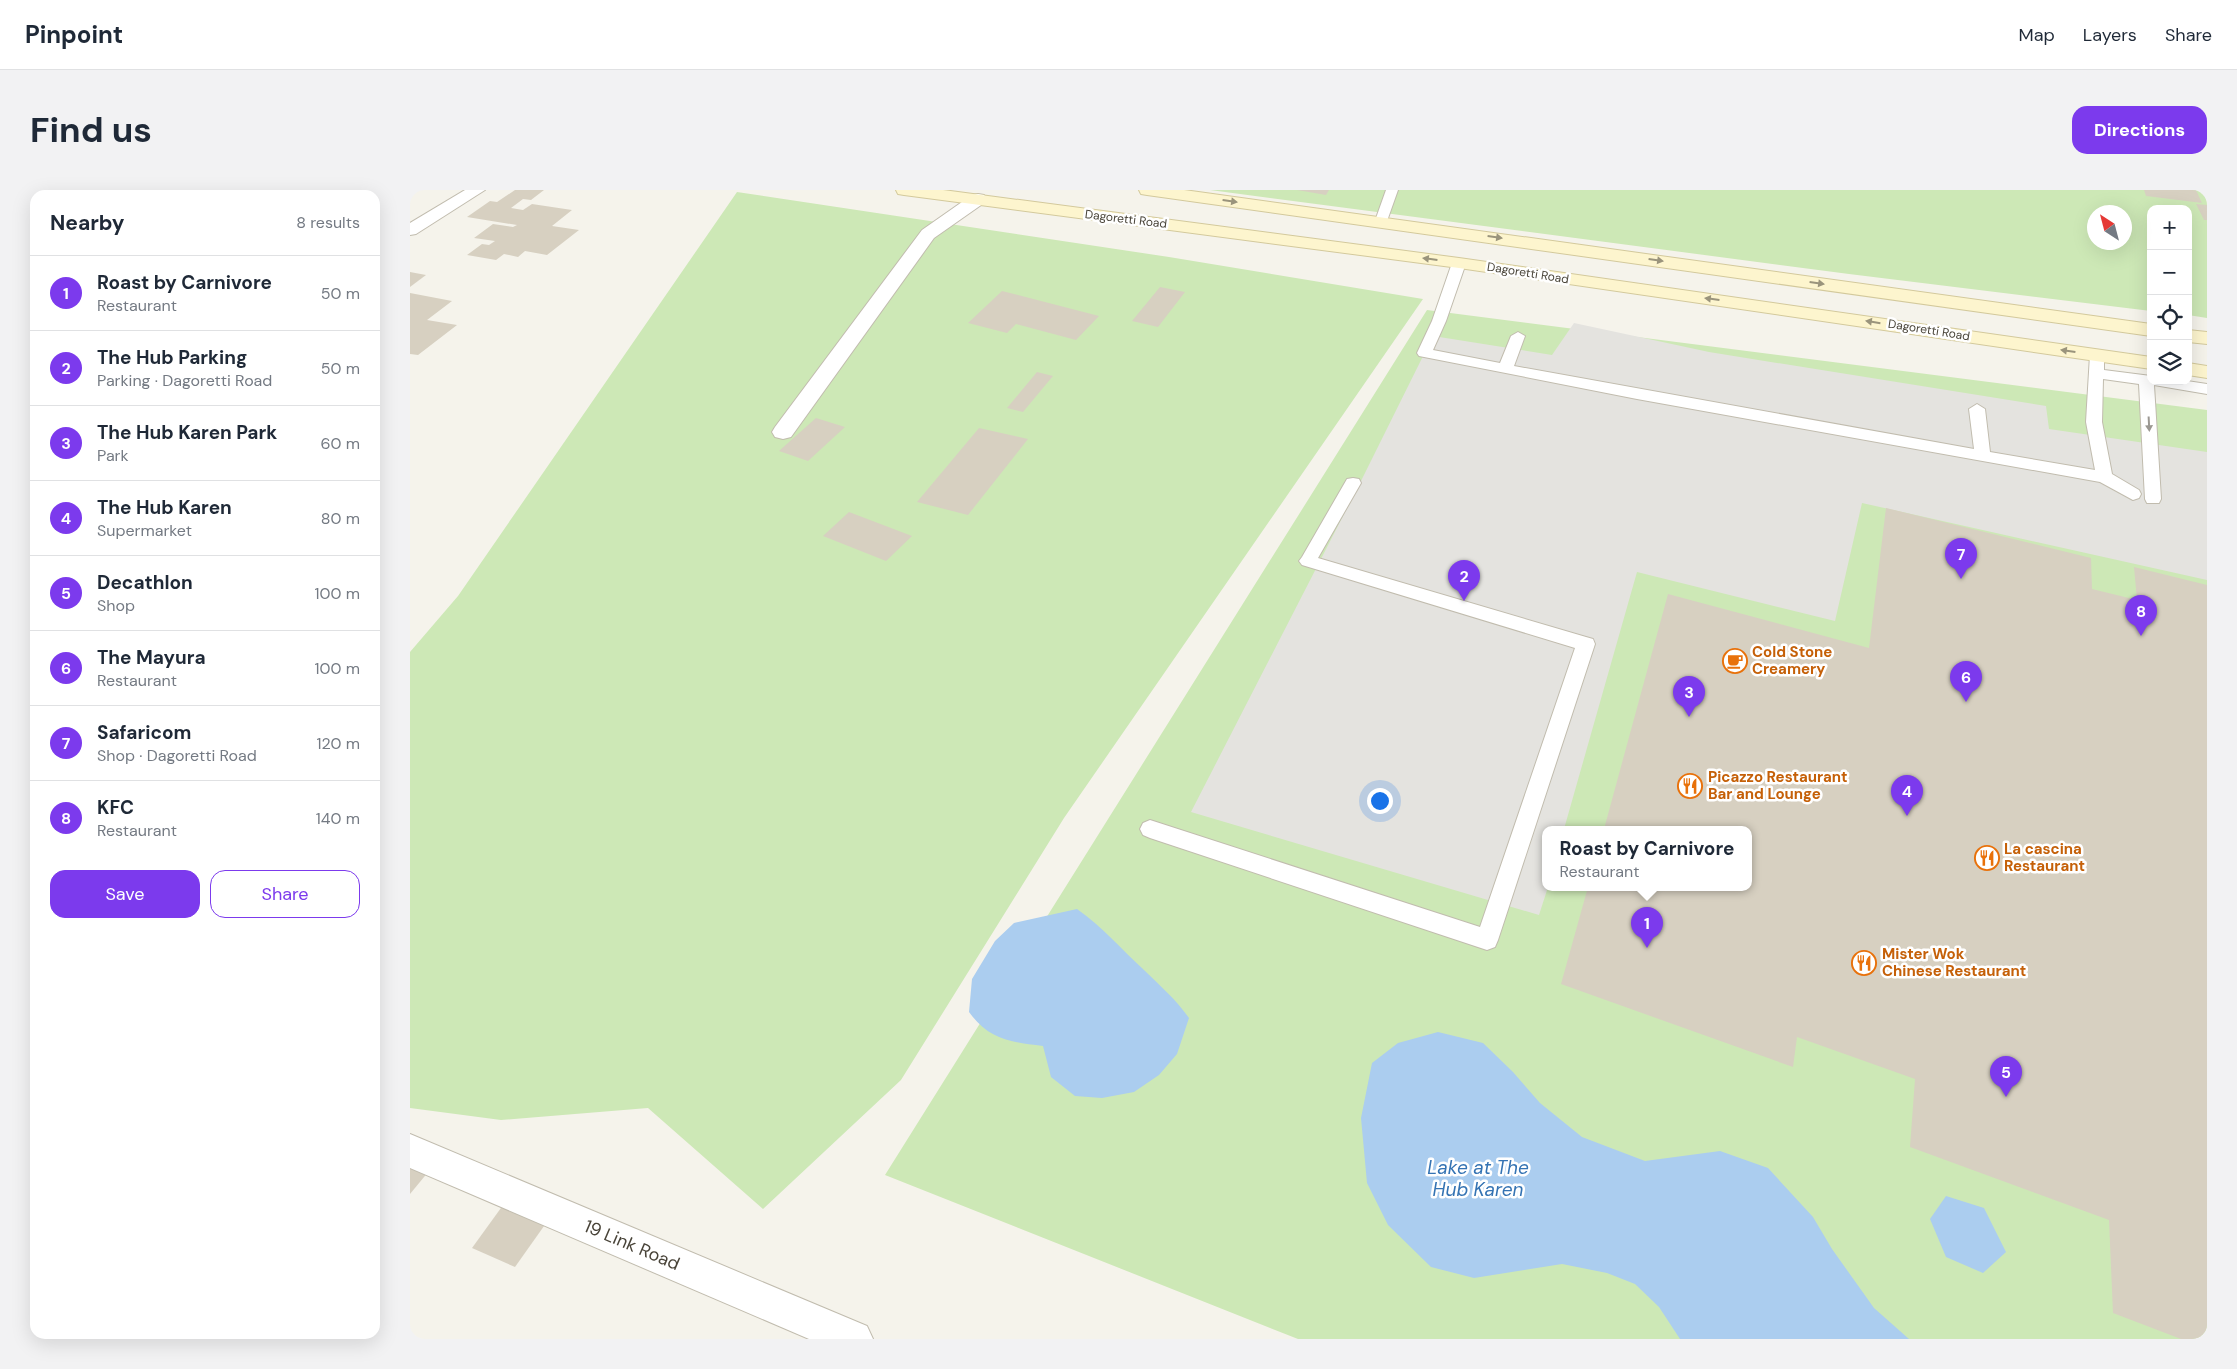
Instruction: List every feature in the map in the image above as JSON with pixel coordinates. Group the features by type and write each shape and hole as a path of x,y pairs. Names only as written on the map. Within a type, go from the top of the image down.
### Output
{"main road":[{"name":"Dagoretti Road","path":"904,190 1460,263 2097,355 2147,374"},
{"path":"1147,190 1381,221 2147,329"},
{"path":"2192,336 2207,338"},
{"path":"2192,370 2207,372"}],"street":[{"path":"410,230 477,190"},
{"path":"783,432 928,234 978,200"},
{"name":"19 Link Road","path":"410,1151 854,1339"}],"lane":[{"path":"1381,221 1392,190"},
{"path":"1460,263 1439,321 1424,353 2104,477 2133,494"},
{"path":"1505,369 1518,336"},
{"path":"2097,355 2094,422 2104,477"},
{"path":"2096,374 2147,376"},
{"path":"2151,385 2153,499"},
{"path":"2190,385 2207,389"},
{"path":"1977,409 1983,456"},
{"path":"1150,829 1487,940 1586,644 1308,562 1353,483"}],"green space":[{"path":"1210,190 2207,190 2207,318 2192,316 2192,205 2147,205 2147,311 1849,274"},
{"path":"737,192 1169,257 1423,299 1064,818 901,1080 763,1209 648,1108 501,1120 410,1108 410,652 458,596"},
{"path":"1427,310 2207,410 2207,1339 1298,1339 885,1175"}],"shaded area":[{"path":"1574,323 1709,352 2046,406 2049,429 2207,452 2207,580 1862,503 1835,621 1637,572 1565,826 1542,826 1542,891 1547,891 1539,915 1191,812 1361,481 1433,336 1552,355"}],"water":[{"path":"1077,909 1104,931 1162,987 1189,1018 1177,1054 1159,1075 1134,1092 1102,1098 1075,1096 1051,1077 1043,1046 1011,1041 993,1034 984,1029 969,1012 972,979 995,941 1014,923"},
{"name":"Lake at The Hub Karen","path":"1438,1032 1483,1043 1513,1072 1540,1103 1582,1137 1645,1161 1720,1151 1768,1168 1813,1217 1832,1249 1874,1308 1909,1339 1680,1339 1659,1307 1635,1284 1607,1273 1562,1264 1474,1278 1431,1267 1388,1225 1367,1183 1361,1118 1372,1063 1398,1043"},
{"path":"1946,1196 1984,1208 2006,1252 1983,1273 1946,1257 1930,1219"}],"building":[{"path":"515,190 544,190 531,200 523,199 511,208 523,210 532,204 572,210 552,226 579,230 547,255 525,251 518,257 504,254 496,260 467,255 482,244 489,245 495,241 474,238 493,224 513,227 517,225 467,217 490,201 497,202"},
{"path":"1297,190 1329,190 1326,195"},
{"path":"2144,190 2196,190 2202,203 2146,196"},
{"path":"2196,204 2207,205 2207,220 2204,220"},
{"path":"410,272 426,275 410,287"},
{"path":"1160,287 1185,292 1158,327 1132,321"},
{"path":"1002,291 1099,316 1076,340 1016,324 1007,333 968,323"},
{"path":"410,293 452,301 427,320 457,325 418,355 410,354"},
{"path":"1037,372 1053,376 1023,412 1007,408"},
{"path":"816,418 845,427 808,461 779,451"},
{"path":"979,428 1028,439 968,515 917,502"},
{"path":"1886,508 2091,558 2092,589 2137,600 2134,567 2207,585 2207,1339 2181,1339 2113,1313 2109,1220 1910,1147 1915,1079 1797,1037 1793,1067 1561,984 1587,891 1752,891 1752,826 1605,826 1668,594 1869,648"},
{"path":"849,512 912,536 886,561 823,536"},
{"path":"410,1162 429,1171 410,1194"},
{"path":"506,1201 549,1219 515,1267 472,1248"}],"place":[{"name":"Safaricom","path":"1961,579"},
{"name":"The Hub Parking","path":"1464,601"},
{"name":"KFC","path":"2141,636"},
{"name":"Cold Stone Creamery","path":"1735,661"},
{"name":"The Mayura","path":"1966,702"},
{"name":"The Hub Karen Park","path":"1689,717"},
{"name":"Picazzo Restaurant Bar and Lounge","path":"1690,786"},
{"name":"The Hub Karen","path":"1907,816"},
{"name":"La cascina Restaurant","path":"1987,858"},
{"name":"Roast by Carnivore","path":"1647,948"},
{"name":"Mister Wok Chinese Restaurant","path":"1864,963"},
{"name":"Decathlon","path":"2006,1097"}]}
